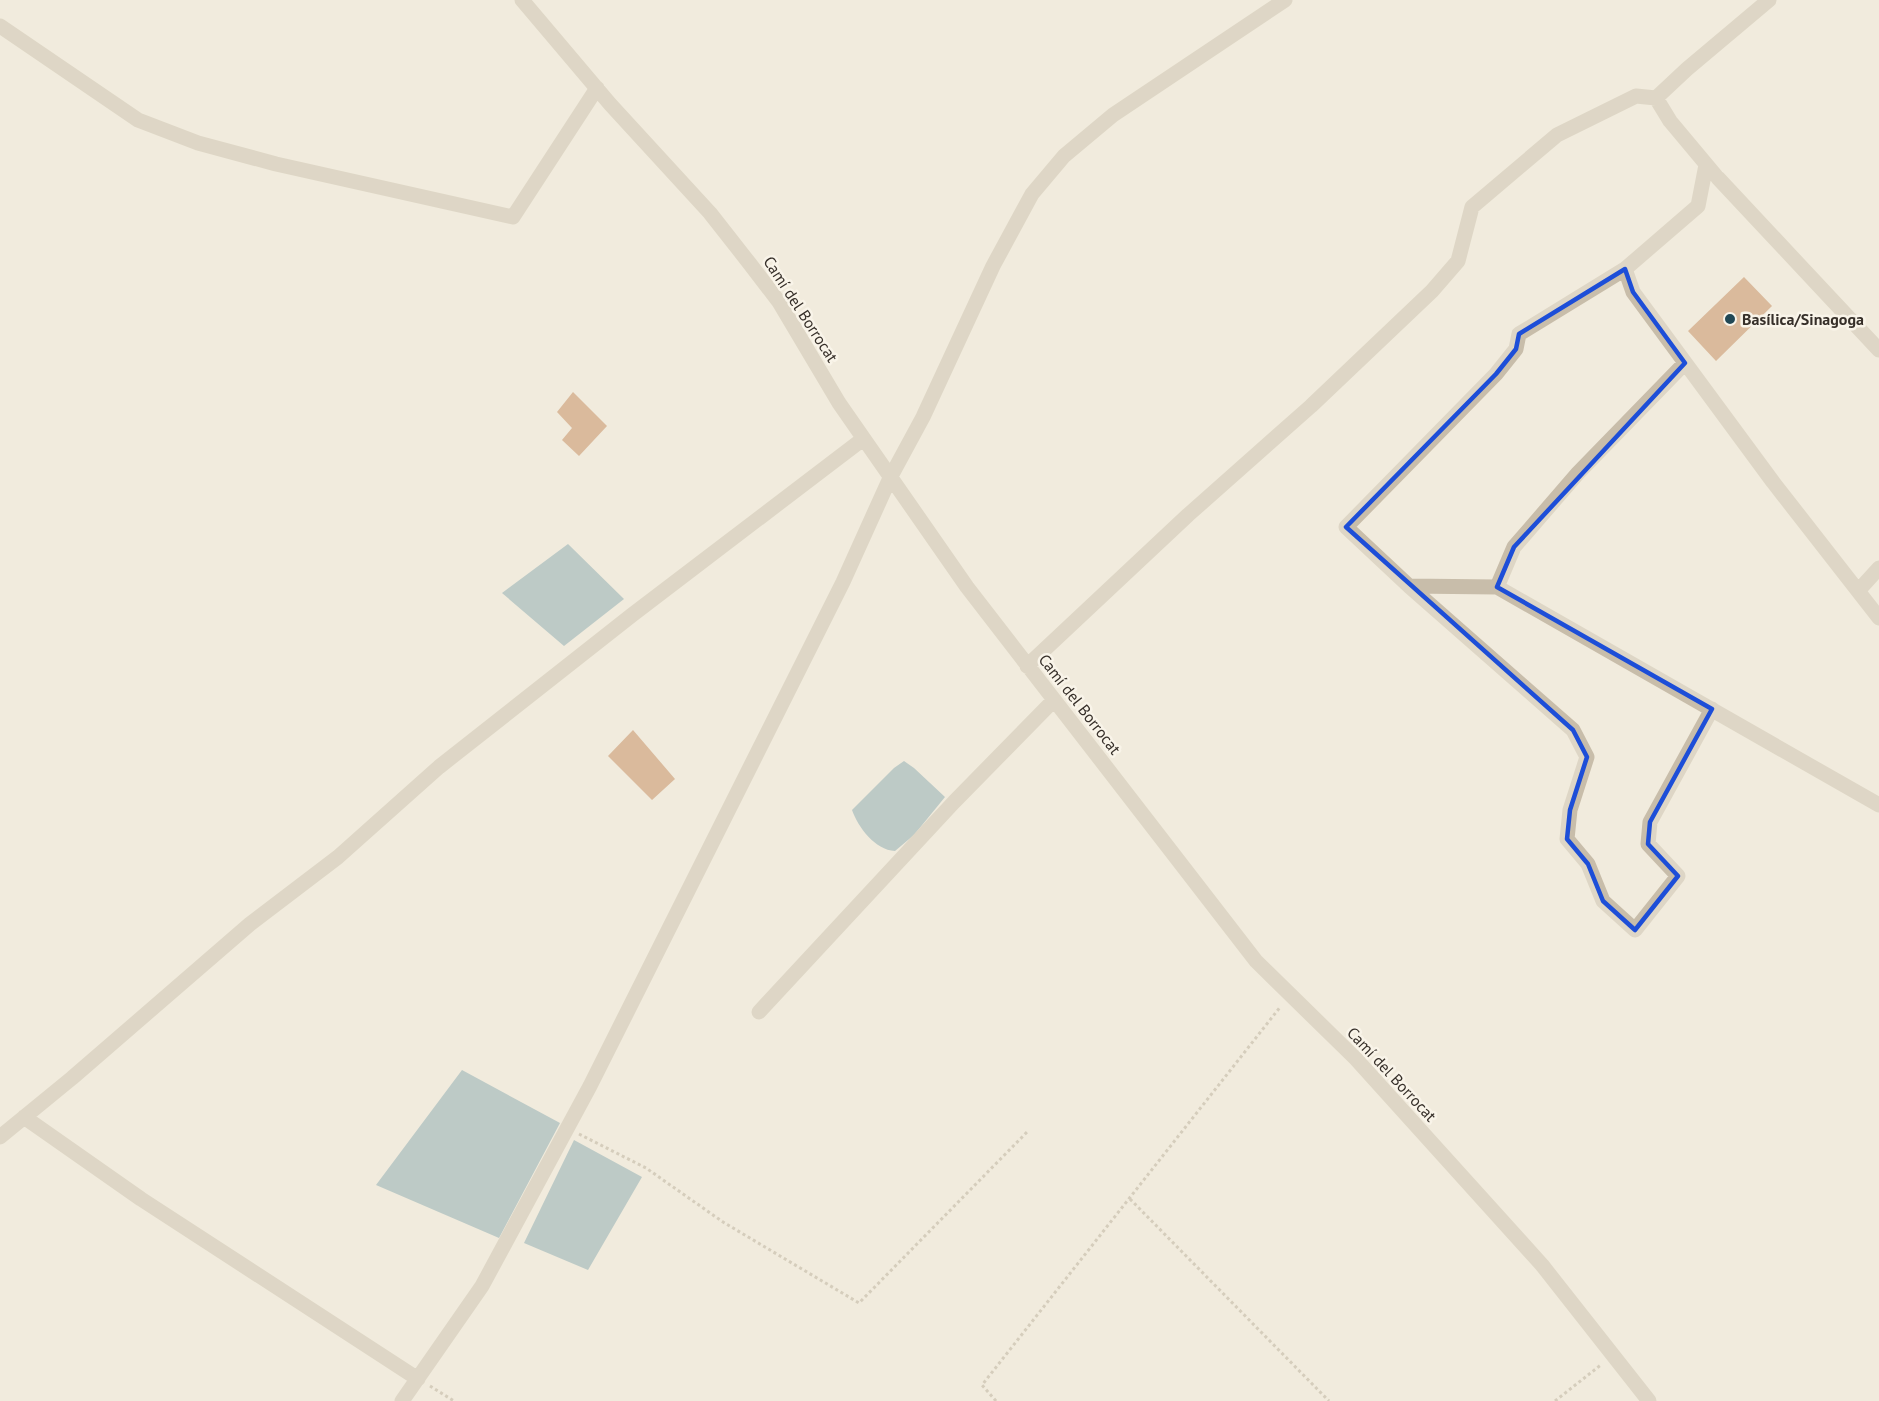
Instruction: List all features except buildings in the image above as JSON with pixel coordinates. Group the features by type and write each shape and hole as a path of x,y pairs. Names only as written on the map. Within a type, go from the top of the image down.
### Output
{"street":[{"name":"Camí del Borrocat","path":"522,0 597,88 710,213 750,264 779,302 863,439 967,587 1256,961 1356,1059 1542,1264 1648,1401"},
{"path":"402,1401 482,1286 567,1128 843,582 890,478 923,417 993,266 1032,194 1064,156 1113,116 1286,0"},
{"path":"1028,666 1188,515 1311,406 1432,291 1458,261 1472,207 1557,135 1636,96 1656,98 1769,0"},
{"path":"0,26 138,120 198,142 276,164 513,217 597,88"},
{"path":"1656,98 1670,121 1713,173 1879,350"},
{"path":"1712,710 1650,822 1648,844 1678,876 1635,930 1603,901 1588,864 1567,840 1570,810 1587,757 1573,729 1409,586 1346,527 1496,374 1516,350 1520,334 1625,268 1698,206 1713,173"},
{"path":"1625,268 1633,292 1773,482 1879,618"},
{"path":"1497,587 1514,547 1578,472 1685,363"},
{"path":"0,1137 250,924 338,857 439,767 632,615 863,439"},
{"path":"1858,591 1879,568"},
{"path":"1409,586 1497,587 1879,805"},
{"path":"759,1012 954,802 1054,700"},
{"path":"24,1118 141,1199 418,1379"}],"path":[{"path":"996,1401 982,1385 1290,995"},
{"path":"567,1128 646,1168 723,1222 859,1303 1029,1130"},
{"path":"1130,1199 1329,1401"},
{"path":"1555,1401 1612,1354"},
{"path":"418,1379 454,1401"}],"highlighted area":[{"path":"1625,269 1633,292 1685,363 1514,547 1497,587 1712,709 1650,822 1648,844 1678,876 1635,930 1603,901 1588,864 1567,839 1570,810 1587,757 1573,730 1346,527 1496,374 1516,349 1519,334"}],"water":[{"path":"568,544 624,599 564,646 502,593"},
{"path":"904,761 945,797 914,835 895,851 881,847 868,837 852,810"},
{"path":"462,1070 560,1123 499,1238 376,1185"},
{"path":"574,1140 642,1177 588,1270 524,1243"}],"place":[{"name":"Basílica/Sinagoga","path":"1730,319"}]}
